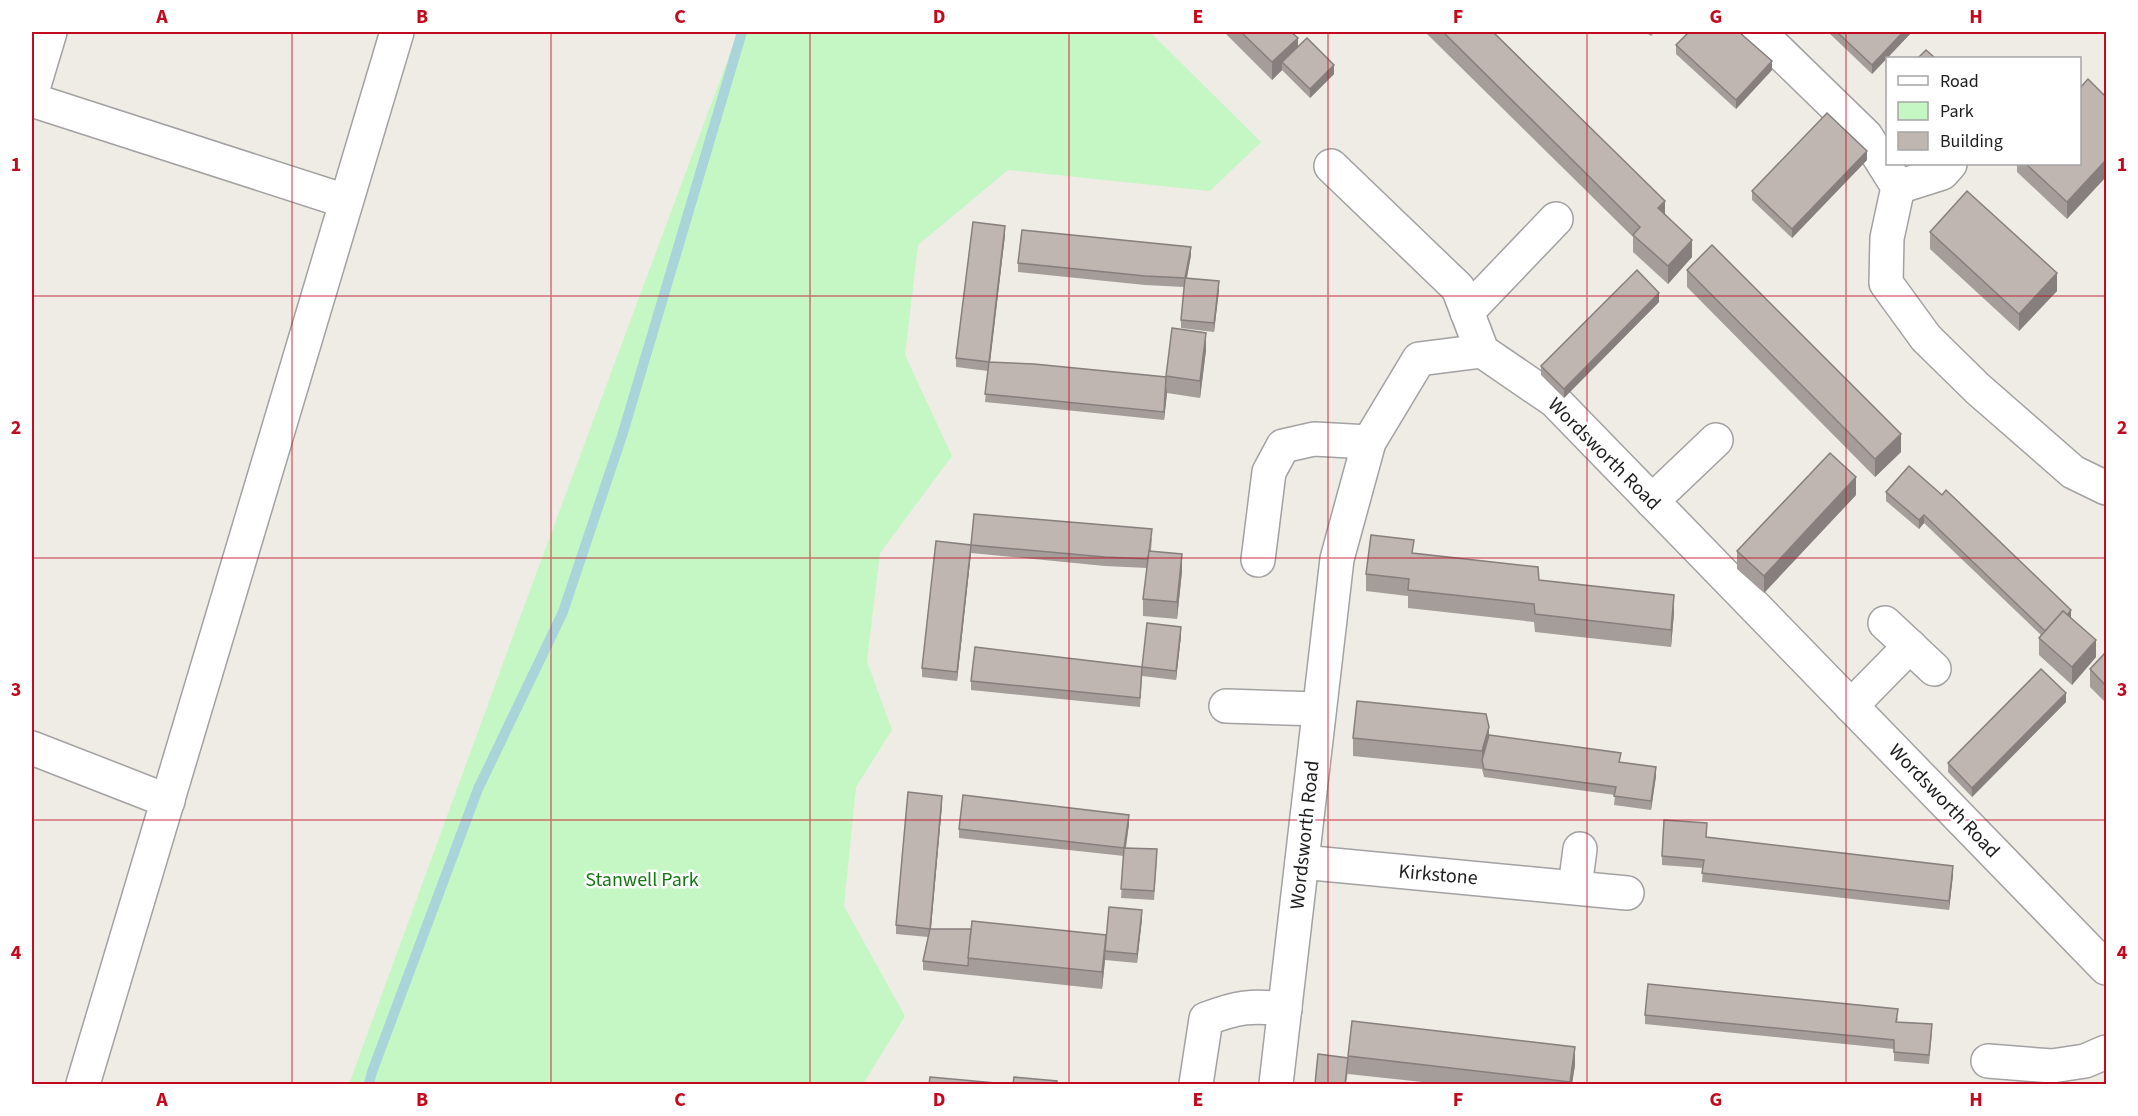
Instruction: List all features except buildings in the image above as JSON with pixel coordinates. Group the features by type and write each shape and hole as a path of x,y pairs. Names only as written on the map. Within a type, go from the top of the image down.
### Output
{"street":[{"path":"32,92 50,32"},
{"path":"83,1084 397,32"},
{"path":"1759,32 1866,136 1898,187 1887,238 1886,283 1926,338 1978,389 2073,472 2106,488"},
{"path":"32,100 345,201"},
{"path":"1898,187 1942,173 1949,165"},
{"path":"1331,166 1458,288 1482,351"},
{"path":"1467,312 1556,219"},
{"name":"Wordsworth Road","path":"1276,1084 1337,559 1369,442 1419,359 1482,351 1555,401 2106,968"},
{"path":"1258,560 1269,472 1283,446 1314,439 1369,442"},
{"path":"1652,501 1716,440"},
{"path":"1885,623 1934,669"},
{"path":"1851,706 1910,646"},
{"path":"1226,706 1319,709"},
{"path":"32,748 168,801"},
{"path":"1575,887 1580,849"},
{"name":"Kirkstone","path":"1302,862 1627,893"},
{"path":"1196,1084 1206,1019 1233,1008 1260,1006 1285,1009"},
{"path":"1988,1061 2052,1066 2085,1061 2106,1052"}],"green space":[{"name":"Stanwell Park","path":"738,32 1150,32 1261,142 1210,191 1008,170 918,245 905,355 952,456 880,553 867,661 892,730 856,787 844,906 905,1016 863,1084 349,1084 517,625"}],"waterway":[{"path":"369,1084 478,789 563,612 622,436 742,32"}]}
